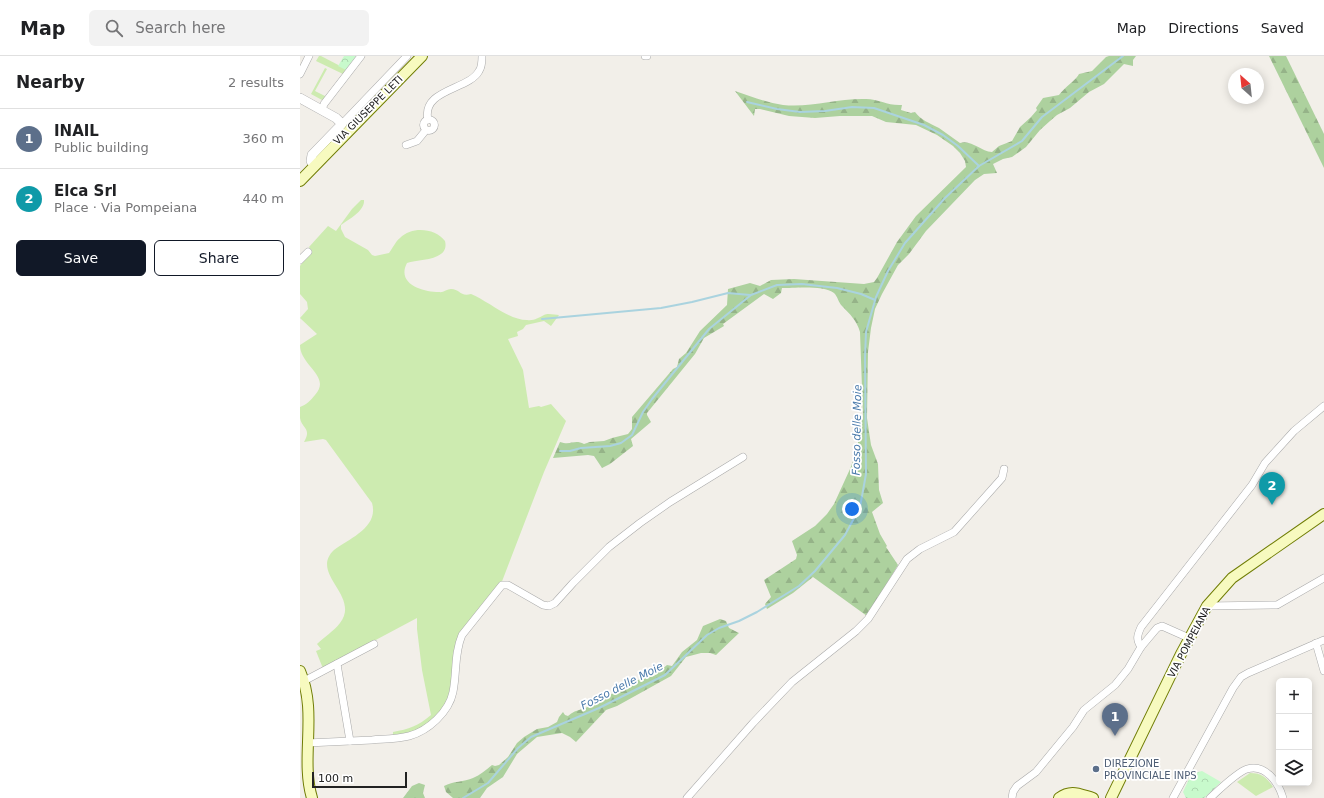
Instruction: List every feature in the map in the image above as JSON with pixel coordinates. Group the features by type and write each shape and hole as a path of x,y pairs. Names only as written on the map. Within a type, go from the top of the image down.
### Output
{"main road":[{"name":"VIA GIUSEPPE LETI","path":"300,181 422,56"},
{"name":"VIA POMPEIANA","path":"1104,798 1112,794 1189,638 1207,606 1218,592 1237,574 1324,514"},
{"path":"300,671 307,692 308,743 303,758 311,795"},
{"path":"1059,798 1066,793 1074,793 1089,797"}],"street":[{"path":"300,74 310,56"},
{"path":"322,110 324,104 361,56"},
{"path":"314,165 311,158 312,155 407,56"},
{"path":"406,145 417,141 426,130 431,131 434,127 433,122 428,120 427,115 434,100 441,93 475,76 482,64 482,56"},
{"path":"300,98 336,118 342,124"},
{"path":"300,260 308,252"},
{"path":"1141,647 1137,641 1137,636 1141,627 1252,485 1265,462 1294,431 1324,406"},
{"path":"308,743 393,739 409,736 420,731 437,719 448,704 453,692 458,644 462,635 498,588 502,585 508,585 543,605 549,606 555,603 609,546 670,502 743,457"},
{"path":"687,798 758,717 792,682 856,631 868,619 907,559 920,549 954,532 1002,478 1004,469"},
{"path":"1207,606 1277,605 1324,578"},
{"path":"1012,798 1013,792 1017,786 1036,772 1073,727 1084,710 1115,685 1128,669 1141,647 1157,628 1162,626 1189,638"},
{"path":"1175,797 1233,688 1241,677 1324,640"},
{"path":"1316,643 1324,671"},
{"path":"304,681 374,644"},
{"path":"337,664 350,741"},
{"path":"1210,798 1239,773 1254,768 1263,770 1276,782 1283,798"}],"green space":[{"path":"319,56 346,69 343,74 316,61"},
{"path":"344,56 356,56 346,70 338,66"},
{"path":"1136,56 1133,60 1133,66 1124,64 1104,84 1089,92 1070,108 1057,115 1040,130 1026,147 1012,157 1003,159 993,164 997,173 984,174 975,180 926,231 909,254 898,265 875,309 868,352 867,418 871,445 878,464 879,490 883,503 872,512 880,534 887,546 886,547 898,565 867,616 813,577 793,593 767,609 765,604 771,597 764,580 796,559 797,555 792,541 815,526 827,514 834,504 858,448 858,432 855,426 863,419 860,332 853,318 834,293 829,290 782,288 781,293 773,299 764,294 723,324 724,326 704,338 695,354 647,413 651,422 631,439 633,446 610,464 602,468 594,456 588,455 553,458 560,442 578,442 584,444 604,441 628,434 632,429 632,417 673,369 677,367 679,359 686,353 700,331 727,305 728,289 750,283 760,286 771,280 794,279 864,284 874,282 897,242 916,216 966,167 965,161 953,146 937,135 916,125 886,122 872,116 815,118 789,116 760,109 755,109 754,116 735,91 765,101 793,106 856,99 875,100 902,105 901,110 911,113 915,112 917,115 960,143 964,142 972,144 983,150 992,152 999,146 1012,141 1020,127 1037,110 1036,108 1043,98 1059,95 1079,74 1092,71 1106,57"},
{"path":"1269,56 1286,56 1324,134 1324,168"},
{"path":"325,68 327,69 315,91 327,97 322,100 311,94"},
{"path":"361,200 364,200 362,208 341,225 341,229 345,237 368,250 372,255 375,256 389,253 400,238 405,234 417,230 430,231 445,241 445,248 438,256 407,263 405,276 413,285 433,292 442,292 454,289 462,294 471,294 506,314 520,319 532,320 546,314 559,315 551,326 544,321 526,325 523,329 517,332 518,336 508,339 523,370 529,408 551,404 566,421 544,472 501,584 496,587 467,623 461,634 452,692 441,712 419,730 393,738 393,732 404,730 422,722 431,715 422,670 417,618 323,668 316,651 321,649 317,644 338,626 345,613 341,594 330,577 327,568 328,559 334,550 362,531 371,519 373,511 372,503 326,440 323,439 304,442 307,431 300,418 300,407 315,395 319,388 320,382 318,376 301,352 300,345 317,334 300,318 308,309 307,302 300,294 300,266 311,250 309,247 328,226 336,231 352,209"},
{"path":"720,619 726,621 729,628 739,633 716,655 701,653 686,657 671,676 617,706 606,710 576,742 562,733 537,737 517,754 503,777 487,788 480,798 453,798 446,792 444,786 473,778 481,774 492,765 499,765 508,757 517,743 524,737 537,729 548,727 557,722 563,712 568,716 571,713 593,705 640,679 654,676 667,665 672,666 682,652 697,640 703,626"},
{"path":"1202,771 1221,782 1204,798 1186,798 1183,792 1188,781 1194,773"},
{"path":"1250,773 1258,774 1264,777 1273,787 1256,796 1237,782"},
{"path":"419,783 425,785 423,793 425,798 403,798 412,786"}],"waterway":[{"name":"Fosso delle Moie","path":"463,798 488,783 518,748 531,737 599,708 665,675 707,635 719,628 739,621 757,612 799,586 815,571 845,535 860,507 866,474 866,332 876,297 888,271 905,243 945,198 979,166 1022,141 1042,117 1123,56"},
{"path":"747,102 777,109 800,112 825,111 852,107 874,108 924,125 943,135 958,146 979,166"},
{"path":"560,451 610,446 621,443 632,435 643,412 652,399 709,329 751,295 777,285 802,284 837,288 861,294 875,300"},
{"path":"542,319 661,308 728,293 750,295"}],"place":[{"name":"Elca Srl","path":"1272,505"},
{"name":"INAIL","path":"1115,736"},
{"name":"DIREZIONE PROVINCIALE INPS","path":"1096,769"}]}
